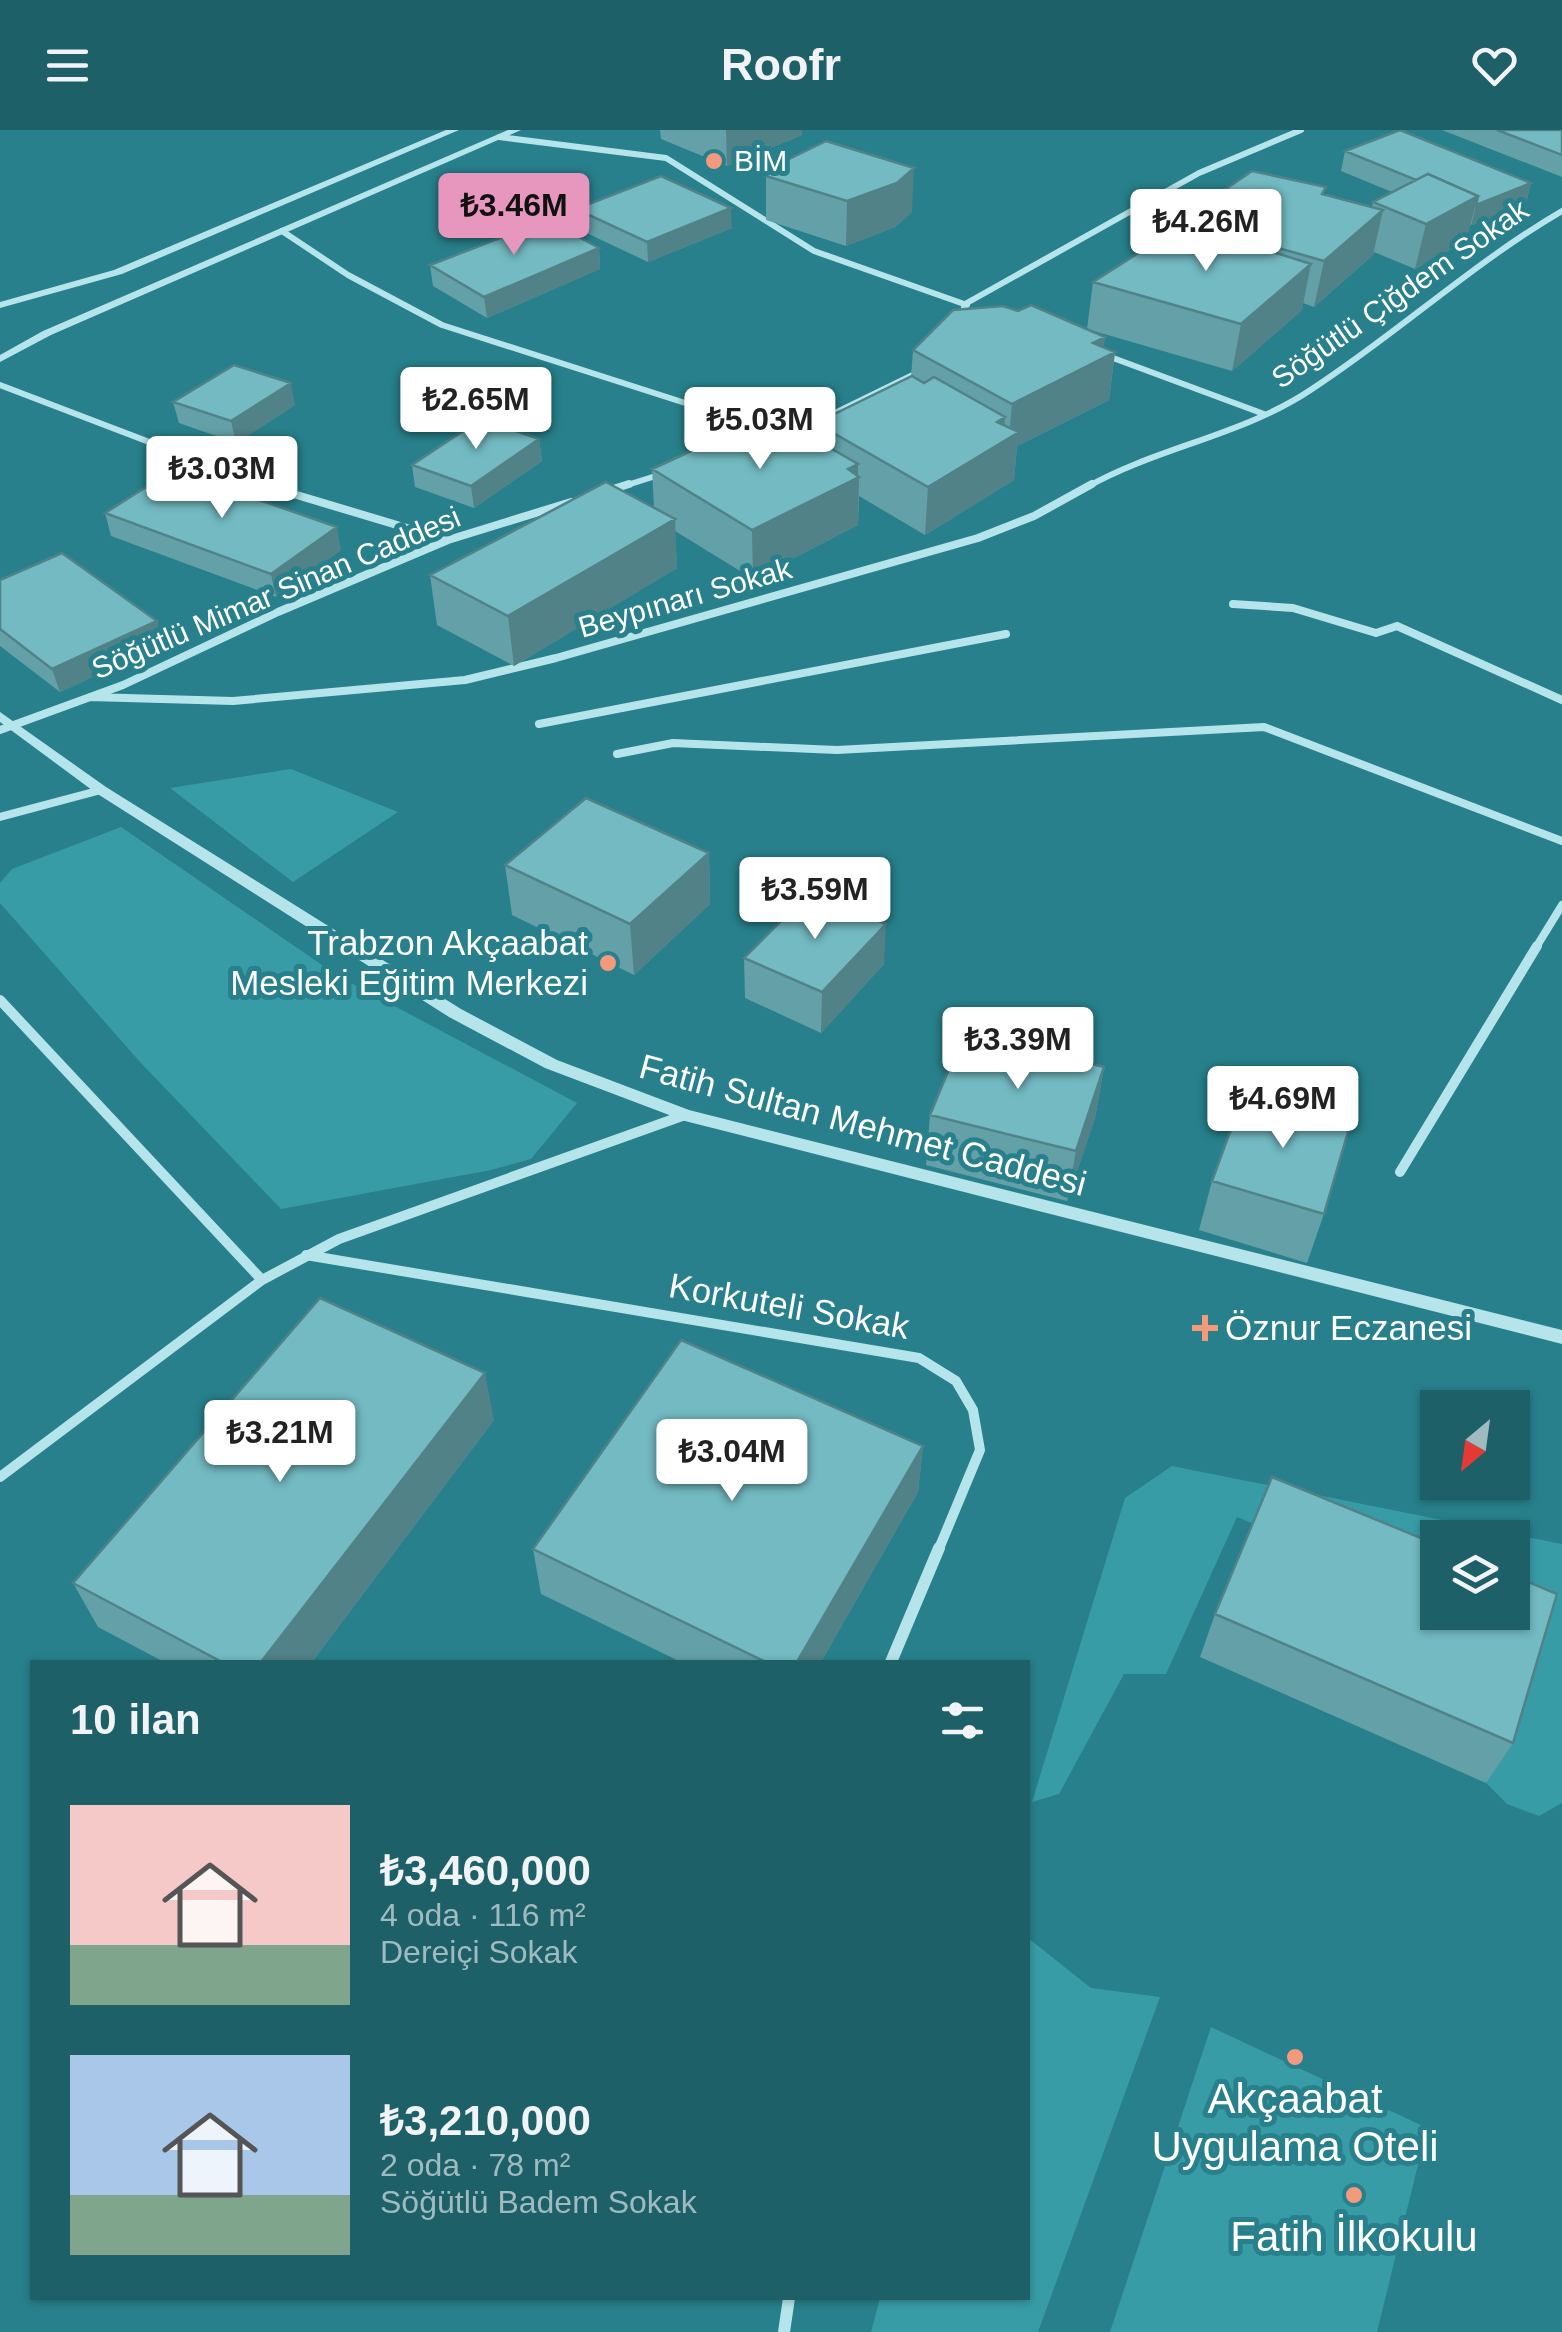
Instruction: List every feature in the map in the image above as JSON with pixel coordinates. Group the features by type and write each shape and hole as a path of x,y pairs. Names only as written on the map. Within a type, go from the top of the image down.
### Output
{"street":[{"path":"0,305 62,290 168,253 454,130"},
{"path":"0,360 47,333 516,130"},
{"path":"960,322 965,304 1199,173 1301,130"},
{"path":"499,137 666,158 814,251 984,311"},
{"name":"Söğütlü Çiğdem Sokak","path":"1264,414 1350,364 1504,245 1562,211"},
{"path":"282,231 348,275 442,324 788,436"},
{"path":"1096,352 1264,414"},
{"path":"770,442 933,365"},
{"path":"0,385 289,495 448,540"},
{"name":"Beypınarı Sokak","path":"90,697 233,701 466,680 978,538 1034,516 1110,474 1264,414"},
{"path":"600,494 675,470"},
{"name":"Söğütlü Mimar Sinan Caddesi","path":"4,723 90,697 448,540 581,500"},
{"path":"1233,604 1293,608 1376,633 1398,626 1562,700"},
{"path":"539,724 1006,634"},
{"name":"Fatih Sultan Mehmet Caddesi","path":"4,723 101,790 454,1013 551,1064 685,1116 1562,1338"},
{"path":"617,754 672,743 837,750 1264,726 1562,841"},
{"path":"0,817 101,790"},
{"path":"1400,1172 1562,905"},
{"path":"0,1000 262,1280"},
{"path":"0,1477 262,1280 306,1255 339,1239 685,1116"},
{"name":"Korkuteli Sokak","path":"306,1255 853,1344 919,1358 956,1381 973,1410 980,1450 893,1660"},
{"path":"784,2332 789,2300"}],"green space":[{"path":"291,769 398,812 293,882 170,788"},
{"path":"121,827 338,976 577,1103 531,1159 281,1209 140,1062 0,903 0,883 12,869"},
{"path":"1172,1466 1442,1520 1420,1520 1420,1592 1237,1517 1166,1674 1124,1674 1059,1794 1032,1802 1125,1498"},
{"path":"1530,1538 1562,1544 1562,1803 1539,1816 1507,1804 1486,1783 1530,1638 1524,1630 1530,1630"},
{"path":"1030,1940 1091,1988 1160,1997 1038,2332 871,2332 879,2300 1030,2300"},
{"path":"1211,2027 1427,2128 1377,2332 1110,2332"}],"building":[{"path":"1400,130 1531,183 1476,205 1478,196 1428,174 1416,180 1345,151"},
{"path":"1497,130 1562,130 1562,155"},
{"path":"826,141 914,168 897,183 847,201 766,176 769,169"},
{"path":"1252,171 1326,187 1322,194 1383,210 1324,261 1181,220"},
{"path":"1428,174 1478,196 1426,224 1373,202"},
{"path":"661,176 731,208 647,242 576,209"},
{"path":"547,220 599,248 484,297 430,265"},
{"path":"1184,224 1311,264 1241,324 1093,282"},
{"path":"1031,305 1105,337 1093,343 1115,352 1012,404 913,350 953,310 1003,306 1018,311"},
{"path":"234,365 291,383 231,421 173,402"},
{"path":"912,376 924,383 934,377 1005,417 997,422 1019,432 928,487 816,423"},
{"path":"481,419 539,439 471,486 412,465"},
{"path":"759,420 777,430 788,424 858,464 848,469 859,477 752,530 652,469"},
{"path":"173,470 337,527 271,574 105,513"},
{"path":"606,482 675,519 508,616 430,575"},
{"path":"62,553 157,621 52,669 0,629 0,580"},
{"path":"586,798 709,853 630,924 505,865"},
{"path":"810,892 886,924 822,992 744,958"},
{"path":"964,1033 1104,1067 1076,1151 930,1115"},
{"path":"1246,1088 1352,1118 1324,1214 1212,1181"},
{"path":"320,1298 485,1373 263,1660 218,1660 73,1583"},
{"path":"681,1340 923,1446 798,1660 762,1660 533,1549"},
{"path":"1272,1477 1420,1538 1420,1630 1530,1630 1530,1583 1557,1594 1513,1743 1215,1614"}],"place":[{"name":"BİM","path":"714,161"},
{"name":"Trabzon Akçaabat Mesleki Eğitim Merkezi","path":"608,963"},
{"name":"Öznur Eczanesi","path":"1205,1328"},
{"name":"Akçaabat Uygulama Oteli","path":"1295,2057"},
{"name":"Fatih İlkokulu","path":"1354,2195"}]}
